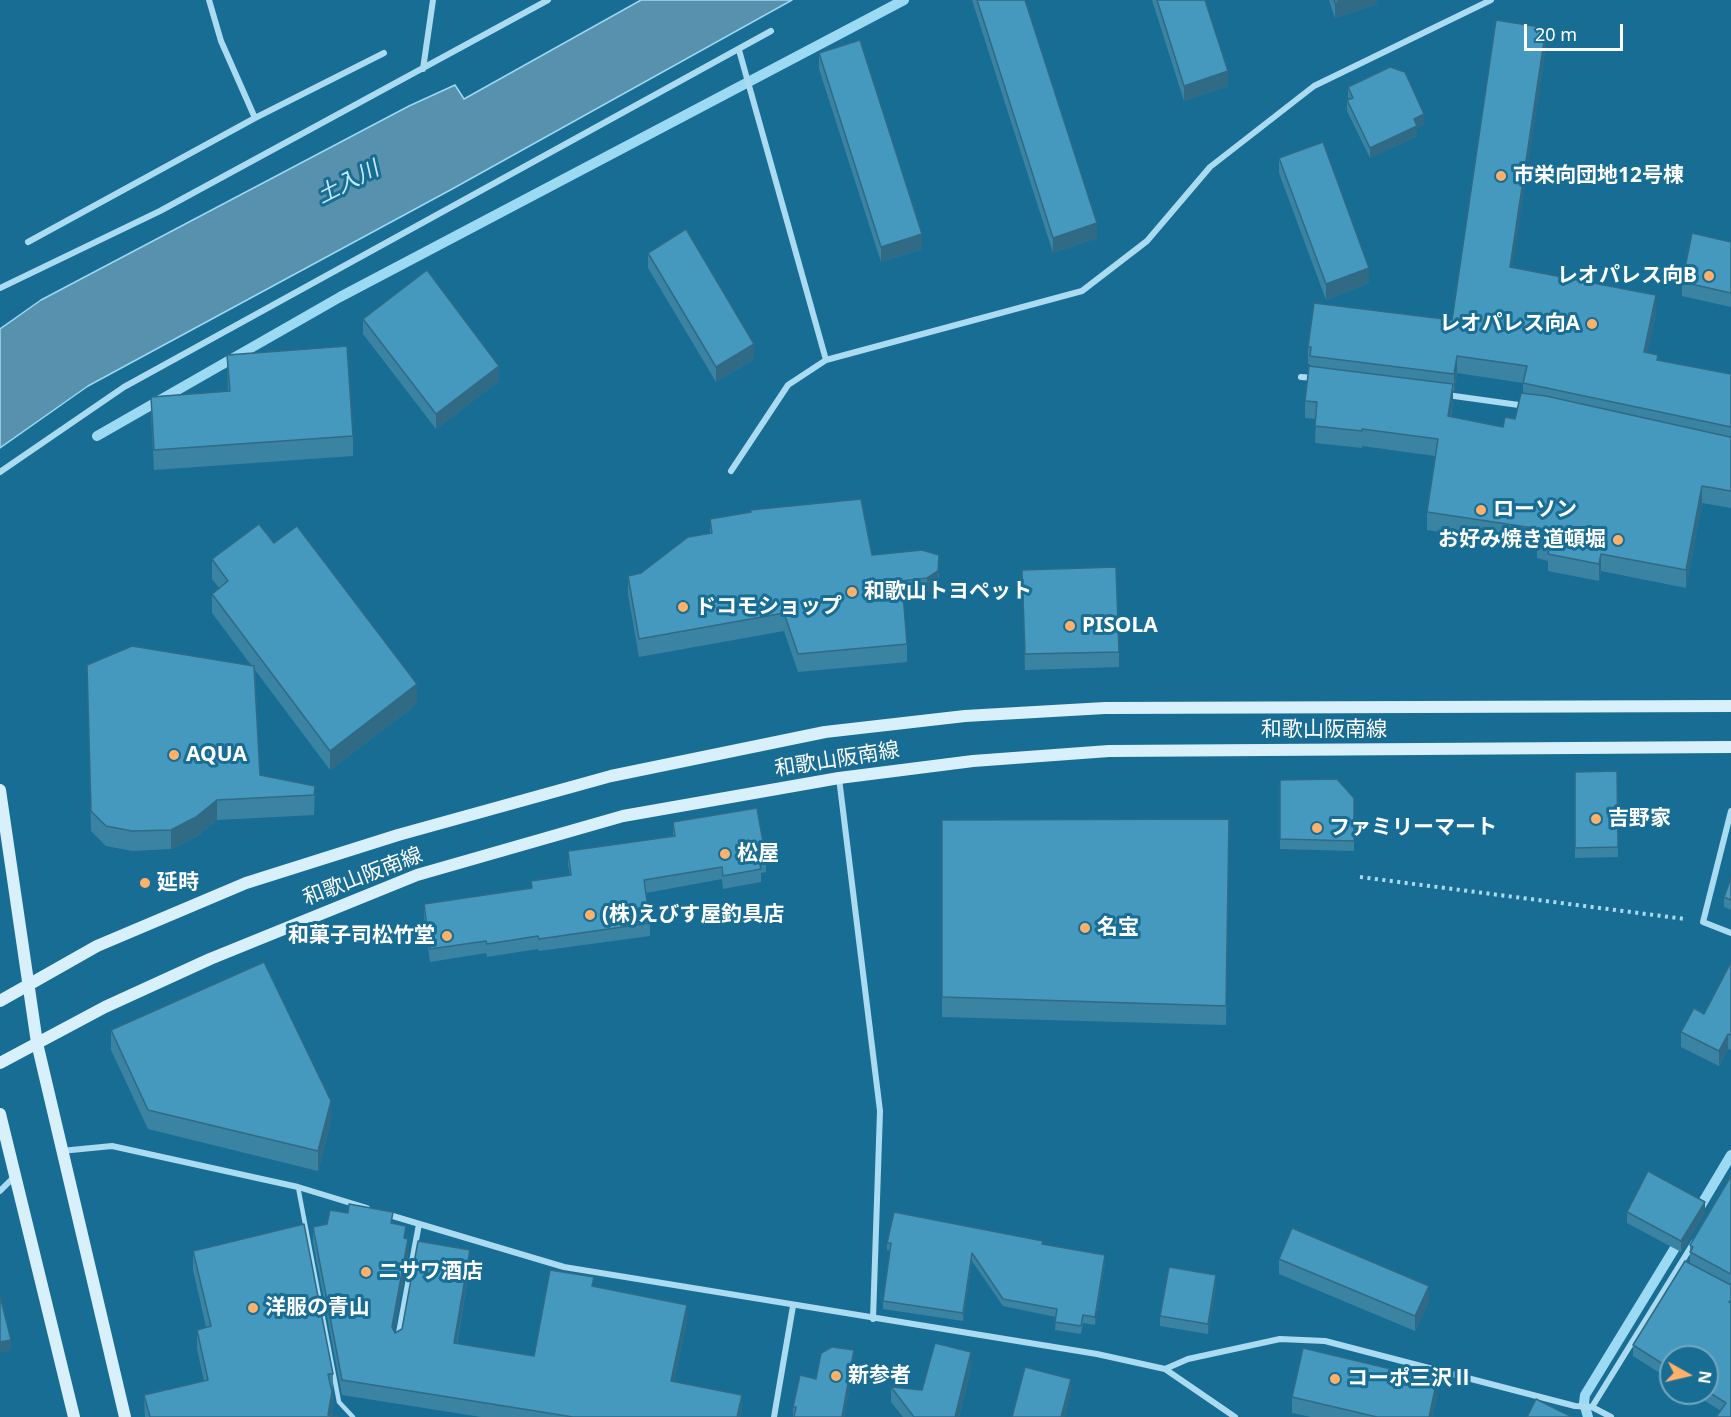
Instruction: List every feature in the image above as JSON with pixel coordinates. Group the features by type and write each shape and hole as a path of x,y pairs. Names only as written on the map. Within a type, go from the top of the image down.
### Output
{"main road":[{"name":"和歌山阪南線","path":"0,1001 97,946 257,879 398,835 610,776 825,732 965,716 1105,708 1731,706"},
{"name":"和歌山阪南線","path":"0,1063 105,1007 210,959 417,875 623,816 839,778 973,761 1109,751 1731,747"},
{"path":"0,790 37,1043 125,1417"},
{"path":"0,1114 74,1417"}],"street":[{"path":"209,0 221,41 255,118"},
{"path":"423,69 433,0"},
{"path":"0,288 160,211 548,0"},
{"path":"731,471 788,386 826,360 1082,291 1147,241 1210,167 1314,86 1491,0"},
{"path":"0,472 124,387 771,31"},
{"path":"739,50 826,360"},
{"path":"28,242 255,118 384,53"},
{"path":"1301,376 1324,380"},
{"path":"1442,395 1536,407"},
{"path":"839,778 880,1111 873,1319"},
{"path":"1731,811 1703,922 1731,933"},
{"path":"61,1151 112,1146 298,1187 564,1268 1097,1354 1165,1368 1235,1417"},
{"path":"0,1191 15,1175"},
{"path":"397,1343 419,1224"},
{"path":"1592,1407 1697,1236"},
{"path":"1680,1264 1690,1269"},
{"path":"774,1417 793,1306"},
{"path":"1165,1368 1188,1359 1280,1339 1325,1341 1575,1406 1592,1407 1611,1417"}],"lane":[{"path":"298,1187 339,1402 353,1417"}],"path":[{"path":"1359,877 1703,922"}],"water":[{"name":"土入川","path":"641,0 792,0 454,188 88,386 0,448 0,329 41,300 409,106 455,85 464,99"}],"building":[{"path":"977,0 1025,0 1097,223 1053,238"},
{"path":"1157,0 1205,0 1228,71 1184,86"},
{"path":"1496,20 1546,28 1510,267 1656,295 1644,352 1658,355 1657,360 1731,374 1731,427 1523,383 1527,366 1457,356 1454,374 1310,356 1311,347 1308,347 1314,303 1452,320"},
{"path":"860,40 922,234 881,247 819,53"},
{"path":"1390,67 1405,72 1424,114 1414,119 1417,126 1370,148 1347,100 1353,98 1348,87"},
{"path":"1323,142 1369,268 1326,284 1279,158"},
{"path":"686,229 754,344 716,367 648,253"},
{"name":"レオパレス向B","path":"1692,233 1731,242 1731,293 1682,282"},
{"path":"427,270 499,366 436,414 363,319"},
{"path":"347,346 353,436 154,450 151,397 230,391 227,355"},
{"path":"1309,366 1453,384 1448,416 1503,427 1505,417 1515,419 1521,393 1546,396 1731,436 1731,491 1702,486 1686,570 1601,554 1599,564 1548,554 1550,544 1537,541 1540,529 1427,512 1438,439 1362,429 1362,431 1315,426 1317,402 1305,401"},
{"path":"861,499 872,555 922,550 939,555 938,571 927,578 902,581 907,644 798,654 784,613 639,639 628,576 641,573 688,537 712,533 710,519 751,512 750,510"},
{"path":"259,524 274,543 297,526 417,684 330,751 212,594 228,581 212,559"},
{"name":"PISOLA","path":"1116,567 1119,652 1025,654 1022,570"},
{"name":"AQUA","path":"132,646 254,666 260,775 315,786 314,795 217,800 196,817 171,830 132,831 106,826 91,811 87,665"},
{"path":"1617,771 1618,847 1575,848 1575,772"},
{"name":"ファミリーマート","path":"1337,779 1354,798 1354,841 1280,839 1280,780"},
{"path":"757,808 766,859 759,860 761,869 723,876 722,867 644,880 650,923 539,939 538,936 487,944 486,941 430,949 424,904 532,888 531,881 571,875 568,851 675,836 673,822"},
{"name":"名宝","path":"1229,819 1226,1006 942,997 942,820"},
{"path":"1731,878 1731,900 1724,897"},
{"path":"264,962 331,1101 318,1151 148,1110 111,1030"},
{"path":"1731,962 1731,1035 1728,1034 1719,1051 1681,1032 1694,1008 1704,1014"},
{"path":"1648,1171 1705,1202 1681,1241 1627,1212"},
{"path":"1731,1176 1731,1274 1690,1252 1693,1247 1690,1245"},
{"path":"349,1204 393,1212 391,1223 406,1226 404,1238 408,1239 392,1327 395,1333 402,1329 418,1241 470,1250 454,1343 534,1356 550,1270 594,1277 592,1286 687,1305 671,1381 742,1395 737,1417 573,1417 342,1380 313,1227 327,1224 330,1210 348,1213"},
{"path":"894,1212 1043,1241 1042,1244 1105,1255 1095,1317 1083,1315 1081,1326 1055,1322 1057,1309 1003,1299 972,1253 963,1313 883,1301 891,1243 887,1243"},
{"name":"洋服の青山","path":"304,1224 333,1374 328,1374 332,1392 328,1415 338,1417 150,1417 144,1395 208,1380 197,1330 211,1326 193,1251"},
{"path":"1292,1228 1429,1286 1415,1316 1279,1259"},
{"path":"1685,1261 1731,1284 1729,1302 1731,1303 1731,1417 1716,1417 1726,1403 1719,1399 1719,1345 1659,1345 1659,1361 1633,1345"},
{"path":"1169,1267 1216,1275 1208,1324 1160,1316"},
{"path":"0,1296 11,1340 0,1342"},
{"path":"935,1343 971,1352 955,1417 914,1417 891,1387 922,1390"},
{"path":"832,1347 854,1350 842,1417 794,1417 796,1407 793,1407 800,1375 816,1379 821,1353"},
{"name":"コーポ三沢Ⅱ","path":"1303,1348 1437,1380 1429,1417 1377,1417 1292,1397"},
{"path":"1025,1367 1071,1379 1061,1417 1012,1417"},
{"path":"1536,1399 1572,1417 1527,1417"}],"waterway":[{"path":"97,436 340,297 904,0"},
{"path":"1697,1212 1731,1155"},
{"path":"1588,1417 1584,1403 1585,1395 1681,1238"}],"place":[{"name":"市栄向団地12号棟","path":"1501,176"},
{"name":"レオパレス向B","path":"1709,276"},
{"name":"レオパレス向A","path":"1592,324"},
{"name":"ローソン","path":"1481,510"},
{"name":"お好み焼き道頓堀","path":"1618,540"},
{"name":"和歌山トヨペット","path":"852,592"},
{"name":"ドコモショップ","path":"683,607"},
{"name":"PISOLA","path":"1070,626"},
{"name":"AQUA","path":"174,755"},
{"name":"吉野家","path":"1596,819"},
{"name":"ファミリーマート","path":"1317,828"},
{"name":"松屋","path":"725,854"},
{"name":"延時","path":"145,883"},
{"name":"(株)えびす屋釣具店","path":"590,915"},
{"name":"名宝","path":"1085,928"},
{"name":"和菓子司松竹堂","path":"447,936"},
{"name":"ニサワ酒店","path":"366,1272"},
{"name":"洋服の青山","path":"253,1308"},
{"name":"新参者","path":"836,1376"},
{"name":"コーポ三沢Ⅱ","path":"1335,1379"}]}
